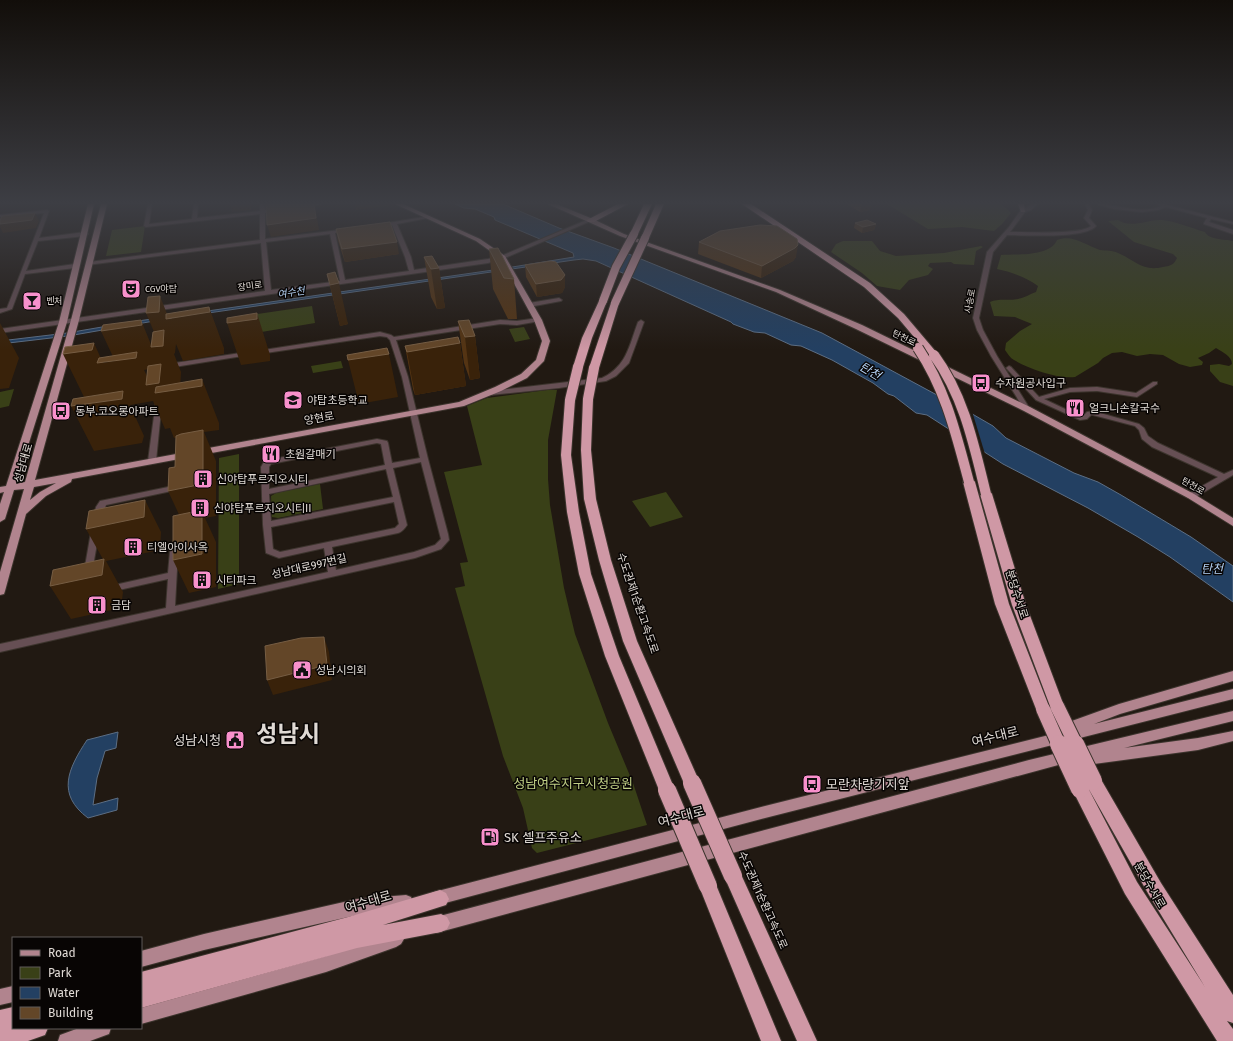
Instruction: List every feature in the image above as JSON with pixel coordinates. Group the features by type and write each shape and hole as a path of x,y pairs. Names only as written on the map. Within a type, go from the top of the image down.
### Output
{"highway":[{"path":"624,253 616,267 587,338 570,400 566,455 573,512 585,574 612,656 771,1041"},
{"name":"수도권제1순환고속도로","path":"638,253 615,303 594,368 588,399 586,450 590,499 605,560 630,642 807,1041"},
{"name":"분당수서로","path":"810,253 843,275 876,301 899,325 930,365 945,396 954,422 1002,604 1087,785 1132,888 1229,1041"},
{"name":"분당수서로","path":"819,253 867,285 910,325 934,355 949,377 970,429 986,494 1050,708"},
{"name":"분당수서로","path":"1087,785 1233,1013"},
{"name":"여수대로","path":"142,982 348,926 440,899"},
{"path":"142,998 357,939 441,923"},
{"path":"0,1020 12,1017"},
{"path":"0,1040 35,1029"}],"main road":[{"path":"63,322 79,253"},
{"path":"74,324 92,253"},
{"path":"496,253 503,257"},
{"name":"탄천로","path":"671,253 778,291 859,327 1027,409 1191,496 1233,523"},
{"name":"양현로","path":"5,489 152,461 181,459 461,404 490,393 524,376 540,361 546,341 538,320 503,257"},
{"name":"성남대로","path":"0,519 5,489 63,322"},
{"name":"성남대로","path":"0,591 74,324"},
{"path":"21,513 50,490 81,474"},
{"path":"1017,749 1119,709 1233,676"},
{"name":"여수대로","path":"440,899 769,811 1233,694"},
{"path":"142,1016 326,964 441,923 529,901 1029,766 1233,716"},
{"path":"1029,766 1198,744 1233,736"},
{"path":"142,959 204,942 357,907 440,899"},
{"path":"0,998 12,994"},
{"path":"66,1041 100,1029"}],"street":[{"path":"0,311 9,310 31,253"},
{"path":"89,264 175,253"},
{"path":"264,253 268,292"},
{"path":"337,253 343,282"},
{"path":"406,253 412,272"},
{"name":"장미로","path":"0,332 63,322 74,324 268,292 488,261 513,253"},
{"name":"사송로","path":"990,253 976,318 980,330 994,356 1027,409"},
{"path":"24,273 75,266"},
{"path":"530,305 559,300"},
{"path":"162,372 163,367 372,335 380,334 389,336 393,339 500,322 517,323 538,320"},
{"path":"490,393 604,380 614,375 626,363 641,322"},
{"name":"성남대로997번길","path":"0,648 425,552 442,544 445,540 444,534 403,371 393,339"},
{"path":"1009,368 1038,399 1082,419 1089,413 1093,413 1137,425 1142,429 1148,440 1155,445 1224,477"},
{"path":"1038,399 1070,390 1097,389 1137,395 1155,383"},
{"path":"152,461 160,393"},
{"name":"성남대로997번길","path":"377,441 384,443 403,525 398,530 279,555 269,552 265,492 265,467 268,462 377,441"},
{"path":"265,492 424,459"},
{"path":"1191,496 1233,472"},
{"path":"87,578 100,507 103,503 179,487"},
{"path":"267,525 396,499"},
{"path":"170,610 175,540"},
{"path":"328,545 332,573"},
{"path":"102,590 172,575"}],"green space":[{"path":"107,253 136,253 106,256"},
{"path":"832,253 885,253 896,256 946,253 976,253 974,265 954,264 951,262 930,263 928,266 933,269 928,275 909,280 900,290 877,286 862,273"},
{"path":"1038,253 1117,253 1144,267 1156,268 1172,265 1177,258 1173,254 1168,253 1233,253 1233,386 1220,382 1210,371 1210,365 1219,364 1229,366 1232,364 1229,356 1216,348 1198,358 1203,362 1202,365 1190,367 1179,364 1163,355 1150,354 1137,356 1122,352 1112,353 1075,377 1052,375 1027,367 1009,356 1005,350 1006,343 1020,331 1032,324 1015,317 994,316 990,302 1022,298 1036,292 1038,286 1018,275 997,269 1001,255"},
{"path":"312,306 315,323 237,336 236,317"},
{"path":"524,327 530,339 515,342 509,329"},
{"path":"341,361 343,368 313,373 311,366"},
{"path":"14,389 9,406 0,408 0,392"},
{"name":"성남여수지구시청공원","path":"557,390 548,440 548,479 550,505 564,588 575,634 608,723 633,783 647,825 537,853 532,848 523,808 503,756 455,588 465,586 460,563 468,562 444,472 482,465 467,406 487,398"},
{"path":"239,454 239,584 218,589 219,458"},
{"path":"320,484 323,509 278,518 272,517 271,496 276,493"},
{"path":"666,492 683,517 650,527 632,501"}],"water":[{"name":"탄천","path":"573,253 625,253 822,333 974,415 993,426 1006,438 1074,473 1098,482 1191,537 1233,566 1233,602 1170,557 1138,537 1088,508 1003,464 927,415 916,413 894,396 888,394 873,383 832,360 801,346 791,345 765,333 754,332 733,324 596,261 583,259 574,260 160,320 68,336 0,344 0,341 67,333 131,322 500,269 574,257"},
{"path":"118,732 116,748 105,751 97,778 93,805 118,798 117,810 88,818 78,809 72,800 68,781 71,771 87,740"}],"pier":[{"path":"938,394 972,411 985,454 952,434"}],"building":[{"path":"491,253 500,253 514,279 504,278"},
{"path":"727,253 787,253 762,266"},
{"path":"432,256 439,268 431,269 424,257"},
{"path":"551,261 556,262 565,275 561,280 536,284 525,265"},
{"path":"335,272 339,283 330,285 327,274"},
{"path":"160,296 159,312 146,313 148,297"},
{"path":"209,307 210,312 166,319 166,314"},
{"path":"257,313 257,319 227,323 227,318"},
{"path":"141,320 142,325 101,331 103,325"},
{"path":"469,320 475,336 465,337 458,321"},
{"path":"164,330 163,346 151,347 153,332"},
{"path":"458,337 460,343 407,352 405,346"},
{"path":"94,343 92,350 63,354 65,347"},
{"path":"387,348 389,354 348,360 347,355"},
{"path":"137,352 136,358 97,363 99,358"},
{"path":"161,364 159,383 146,385 148,366"},
{"path":"202,379 202,386 155,393 156,387"},
{"path":"123,391 122,399 71,406 73,399"},
{"path":"203,430 203,484 168,491 169,468 175,467 176,436"},
{"path":"145,500 144,517 86,529 89,511"},
{"path":"202,510 202,554 173,560 173,516"},
{"path":"104,559 102,575 50,586 53,570"},
{"path":"324,637 327,665 267,680 265,646 301,638"}],"place":[{"name":"CGV야탑","path":"131,289"},
{"name":"벤처","path":"32,301"},
{"name":"수자원공사입구","path":"981,383"},
{"name":"야탑초등학교","path":"293,400"},
{"name":"얼크니손칼국수","path":"1075,408"},
{"name":"동부.코오롱아파트","path":"61,411"},
{"name":"초원갈매기","path":"271,454"},
{"name":"신야탑푸르지오시티","path":"203,479"},
{"name":"신야탑푸르지오시티II","path":"200,508"},
{"name":"티엘아이사옥","path":"133,547"},
{"name":"시티파크","path":"202,580"},
{"name":"금담","path":"97,605"},
{"name":"성남시의회","path":"302,670"},
{"name":"성남시청","path":"235,740"},
{"name":"모란차량기지앞","path":"812,784"},
{"name":"SK 셀프주유소","path":"490,837"}],"district":[{"name":"성남시","path":"288,734"}],"water label":[{"name":"여수천","path":"291,292"}]}
